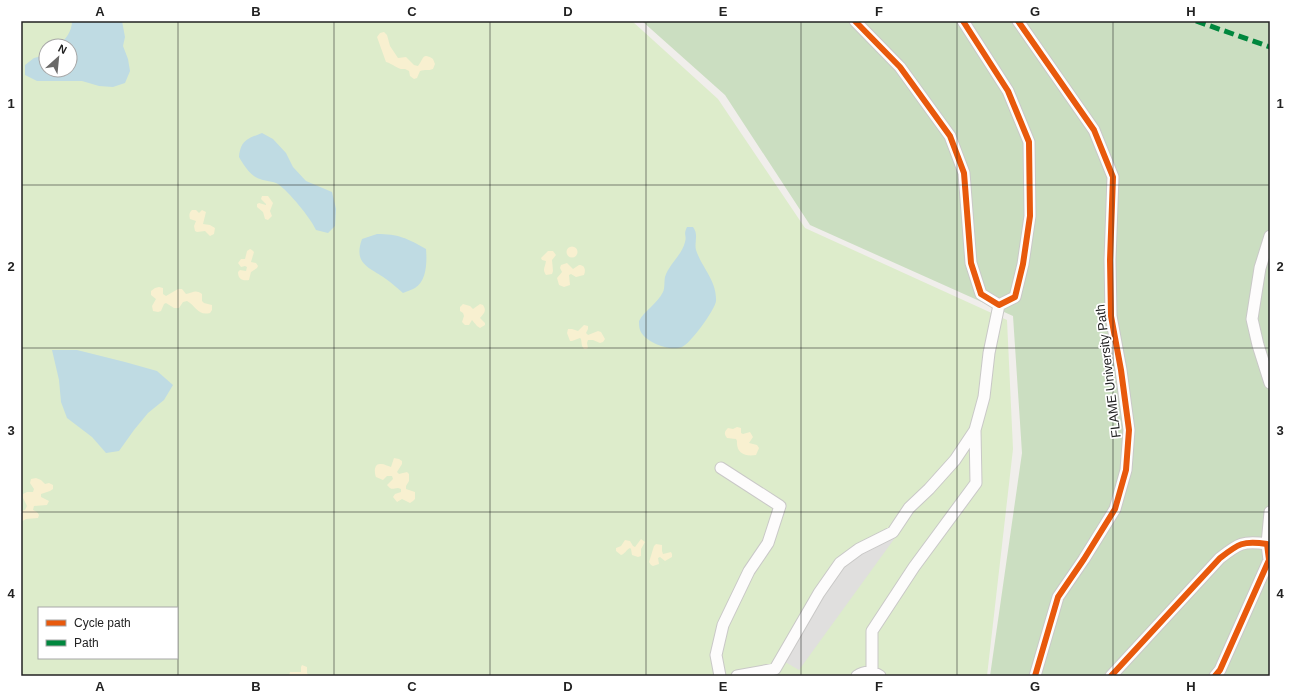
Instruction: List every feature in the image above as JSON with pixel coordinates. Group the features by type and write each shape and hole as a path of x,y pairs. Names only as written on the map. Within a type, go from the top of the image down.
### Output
{"street":[{"path":"855,21 900,67 950,136 964,173 971,263 982,294 999,305"},
{"path":"857,676 866,672 876,674 872,631 914,567 976,483 975,430 984,397 989,353 999,305 1015,296 1024,264 1030,216 1029,142 1008,91 963,21"},
{"name":"FLAME University Path","path":"1018,21 1094,130 1113,177 1110,260 1111,316 1121,370 1129,430 1126,470 1115,509 1058,597 1035,676"},
{"path":"1270,236 1260,268 1252,319 1258,345 1270,383"},
{"path":"737,676 776,669 819,593 840,563 858,549 893,532 909,508 929,489 955,460 975,430"},
{"path":"720,468 780,506 768,543 749,571 723,625 716,655 720,676"},
{"path":"1215,676 1220,670 1269,560 1267,544 1270,512"},
{"path":"1111,676 1220,558 1236,545 1252,542 1267,544"}],"green space":[{"path":"21,21 632,21 718,99 805,228 1007,320 1013,449 987,676 21,676"},
{"path":"642,21 1270,21 1270,676 990,676 1022,453 1013,316 810,225 725,95"}],"sand":[{"path":"384,32 387,35 390,46 398,58 406,57 414,65 418,66 424,57 427,56 433,59 435,64 433,69 420,71 417,78 414,79 410,76 409,71 398,68 386,62 377,37 380,33"},
{"path":"262,196 268,196 273,203 270,211 272,216 268,220 265,219 263,212 257,207 257,204 259,203 266,205 261,199"},
{"path":"192,210 196,210 199,213 202,210 206,212 203,224 210,225 215,228 214,234 210,236 205,231 195,231 194,226 196,221 190,219 189,216"},
{"path":"572,246 576,248 578,252 576,256 572,258 568,256 566,252 568,248"},
{"path":"250,249 254,252 251,262 256,263 258,266 251,272 249,280 242,280 238,272 240,270 246,271 247,267 241,267 238,263 241,259 245,259 247,251"},
{"path":"548,251 553,251 556,255 552,260 552,274 546,275 544,270 546,261 542,260 541,258"},
{"path":"567,263 573,269 579,265 583,266 585,271 584,275 576,277 571,274 569,275 570,285 564,287 559,285 557,278 562,272 560,268 561,265"},
{"path":"159,287 163,288 163,294 166,296 178,289 182,289 186,294 196,292 200,293 202,294 202,301 212,305 212,310 210,313 206,314 200,312 187,301 183,302 179,308 174,308 166,303 161,311 153,311 152,306 156,299 151,295 151,291"},
{"path":"463,304 470,306 473,309 480,304 483,305 485,310 480,318 485,325 480,328 472,320 469,325 465,325 462,322 464,316 463,313 460,311 460,307"},
{"path":"584,325 588,326 586,333 588,335 598,331 601,332 605,339 603,342 600,343 593,340 588,340 588,348 584,349 580,338 570,341 567,333 568,329 578,331"},
{"path":"737,427 741,428 741,433 743,434 750,432 753,437 749,443 757,445 759,448 756,455 745,455 738,449 736,439 726,437 725,432 728,428 733,429"},
{"path":"394,458 402,461 402,464 397,472 399,474 407,472 409,474 409,481 406,489 415,492 415,499 410,503 402,499 397,502 393,497 395,494 401,492 401,489 392,489 387,485 393,479 392,476 387,476 383,480 376,477 376,466 382,464 391,467"},
{"path":"36,478 45,484 49,483 53,485 53,489 41,494 41,497 49,501 47,505 34,506 33,510 39,515 38,518 26,519 21,522 21,511 25,510 27,506 23,498 23,494 33,492 34,489 30,483 31,479"},
{"path":"641,539 645,542 641,549 641,556 638,557 632,555 630,548 621,555 616,551 616,548 621,546 625,540 630,541 635,547"},
{"path":"656,544 662,545 663,554 671,552 672,557 665,561 660,557 658,558 659,564 653,566 649,562"},
{"path":"302,665 307,667 307,673 309,676 289,676 290,672 301,672"}],"shaded area":[{"path":"889,529 897,535 799,670 780,659 845,562"}],"water":[{"path":"72,21 122,21 125,37 123,46 128,59 130,71 125,83 113,87 99,86 82,81 37,81 25,75 25,65 34,58 38,57 38,78 78,78 78,38 66,38 71,28"},
{"path":"262,133 273,139 286,153 293,167 306,181 332,192 336,209 335,226 328,233 316,230 309,218 288,193 274,182 262,180 253,176 239,157 243,144 249,139"},
{"path":"687,227 693,227 695,230 696,250 712,281 716,294 716,301 707,319 686,345 677,348 664,347 652,342 642,334 639,327 639,321 658,300 663,292 665,277 669,268 683,247"},
{"path":"377,234 402,237 426,249 424,276 419,285 403,293 364,264 360,254 362,239"},
{"path":"52,350 77,350 157,371 173,385 164,400 148,413 119,451 106,453 92,437 67,418 61,402 59,380"}],"marked path":[{"path":"1196,21 1270,47"}],"cycle path":[{"path":"855,21 900,67 950,136 964,173 971,263 981,294 999,305 1015,297 1023,264 1030,216 1029,142 1008,91 963,21"},
{"path":"1018,21 1094,130 1113,177 1110,260 1111,316 1121,370 1129,430 1126,470 1115,509 1058,597 1035,676"},
{"path":"1111,676 1220,558 1241,544 1267,544 1269,560 1220,670 1215,676"}]}
